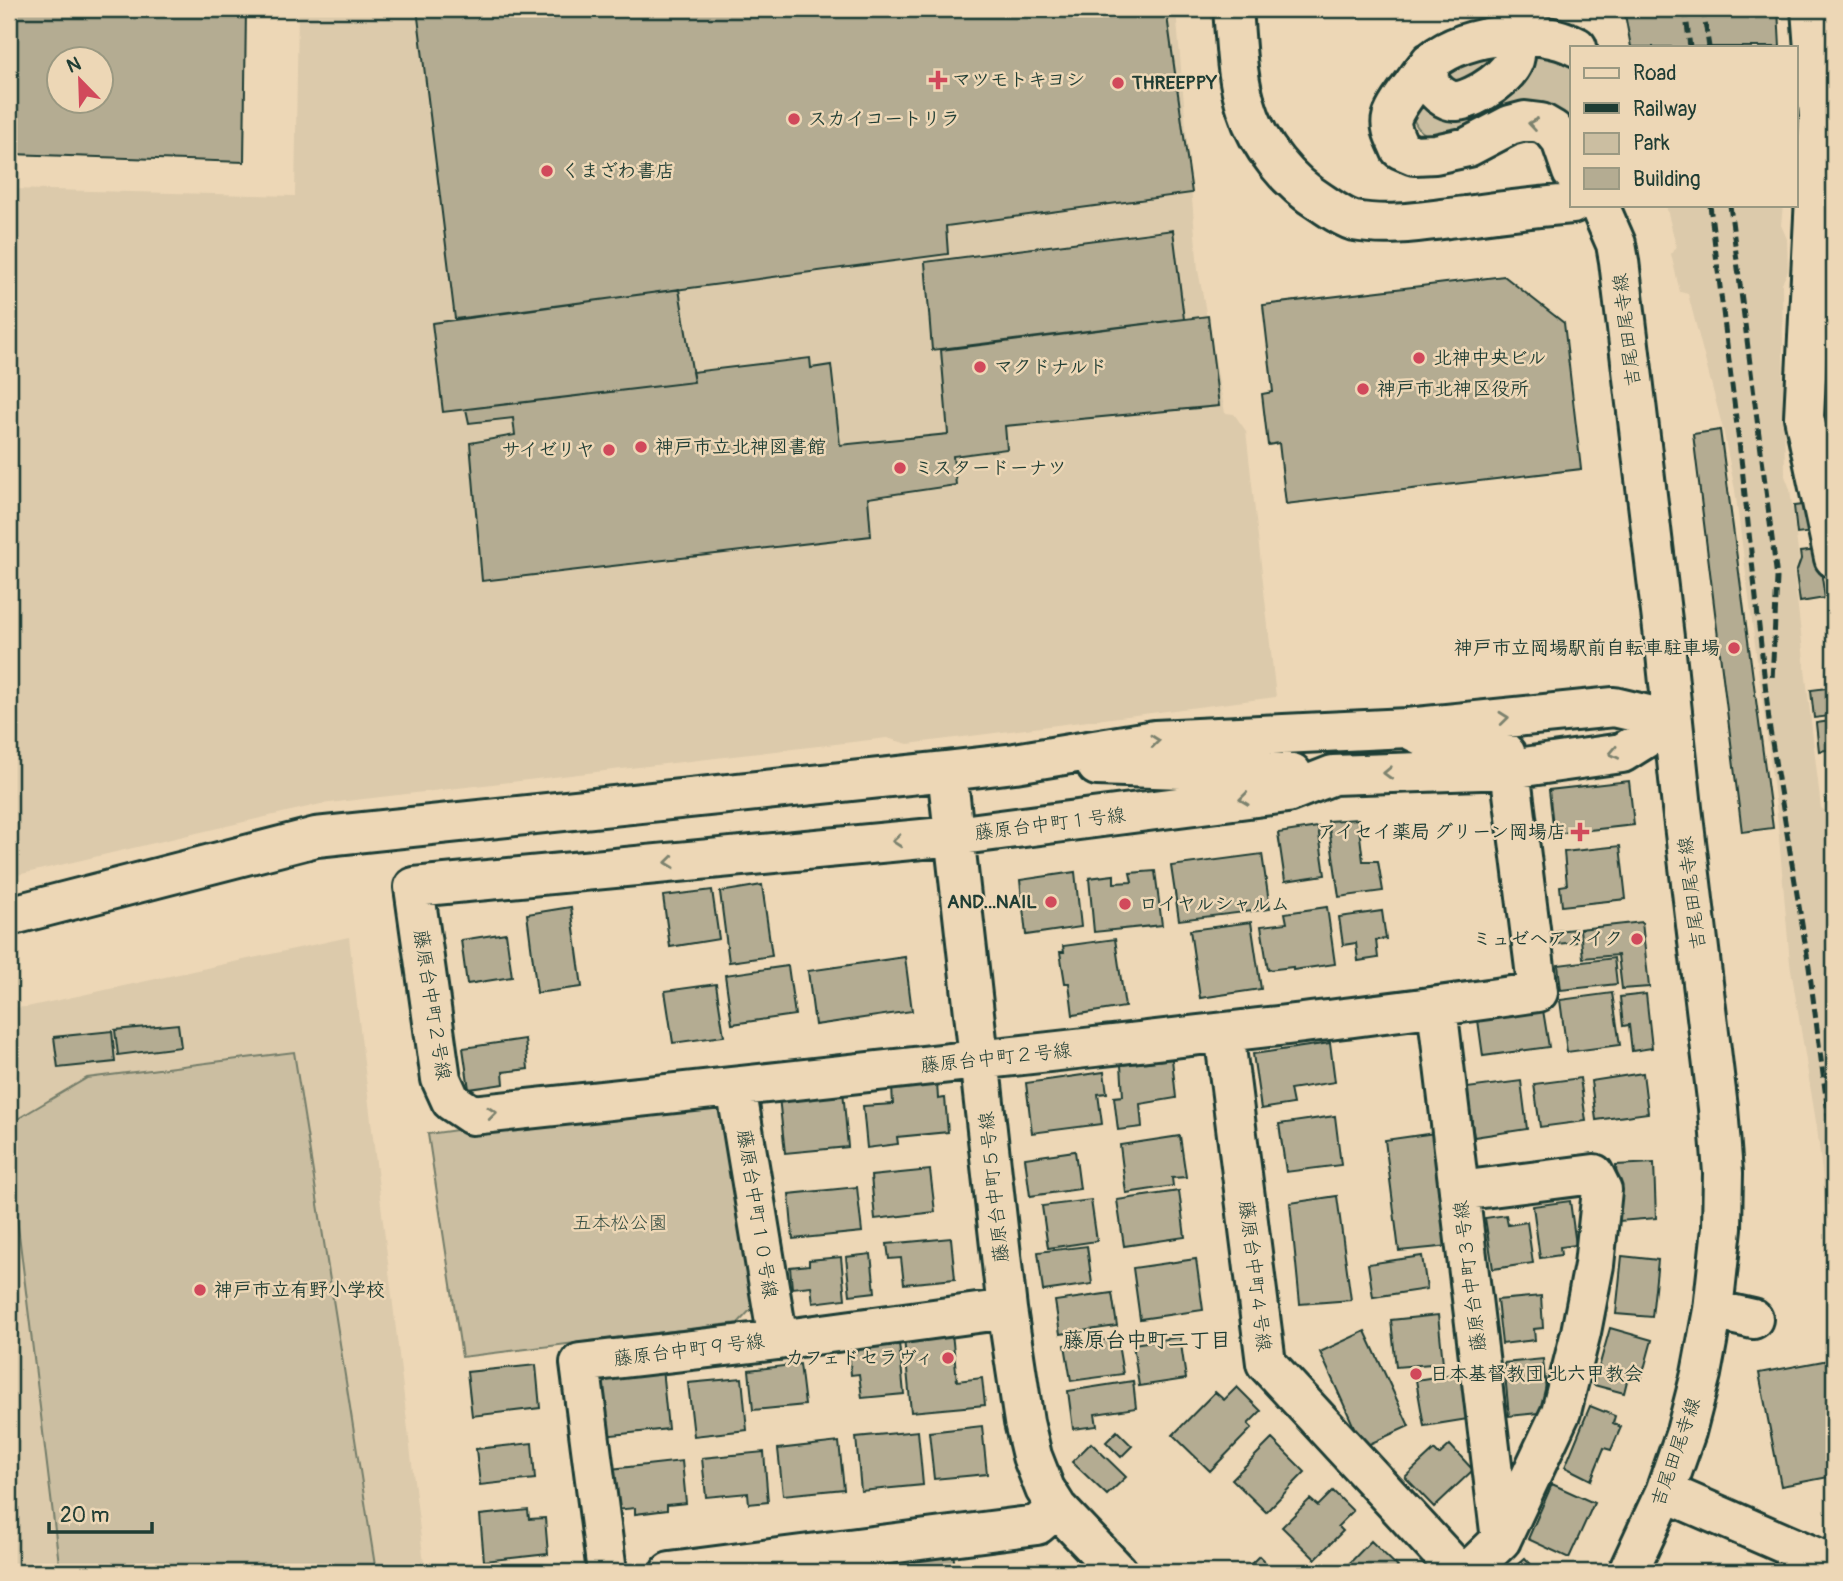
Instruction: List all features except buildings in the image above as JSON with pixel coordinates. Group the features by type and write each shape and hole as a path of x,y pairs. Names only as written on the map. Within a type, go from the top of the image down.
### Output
{"street":[{"path":"1233,9 1240,79 1251,119 1276,162 1312,197 1332,209 1352,220 1405,224 1570,204"},
{"path":"1811,9 1819,117 1804,417 1834,558"},
{"path":"1570,166 1561,140 1553,130 1541,123 1524,121 1510,125 1468,147 1414,155 1401,149 1393,132 1392,119 1407,92 1430,62 1445,52 1481,40 1528,34 1574,46"},
{"path":"1430,62 1430,82 1434,90 1455,102 1468,99 1498,81 1511,69 1515,55 1512,44 1505,36"},
{"name":"吉尾田尾寺線","path":"1599,206 1618,252 1718,1108 1723,1173 1722,1228 1713,1310 1702,1374 1665,1492 1628,1572"},
{"path":"9,916 316,837 947,771 1015,763 1155,740 1407,728 1614,707 1673,721"},
{"name":"藤原台中町１号線","path":"414,887 954,836 1287,793 1333,775 1510,769 1622,753 1673,721"},
{"path":"1407,728 1443,746 1499,747 1506,754 1510,769"},
{"path":"1015,763 1333,775"},
{"name":"藤原台中町２号線","path":"414,887 441,1079 451,1101 472,1115 736,1087 1437,1007 1538,992 1510,769"},
{"name":"藤原台中町５号線","path":"947,771 1007,1310 1027,1434 1045,1489 1057,1508 1118,1572"},
{"name":"藤原台中町３号線","path":"1437,1007 1501,1540"},
{"name":"藤原台中町４号線","path":"1224,1032 1266,1363 1459,1572"},
{"name":"藤原台中町１０号線","path":"736,1087 778,1340"},
{"path":"1460,1191 1594,1174 1602,1190 1594,1265 1561,1412 1501,1540 1468,1572"},
{"name":"藤原台中町９号線","path":"607,1572 580,1363 1007,1310"},
{"path":"1713,1310 1753,1319"},
{"path":"1665,1492 1824,1562 1817,1572"},
{"path":"670,1572 1037,1525 1057,1508"}],"shaded area":[{"path":"298,9 1176,9 1198,270 1225,413 1234,414 1246,431 1276,697 908,744 887,738 321,804 9,877 9,189 295,196"},
{"path":"1666,206 1783,206 1781,225 1787,239 1788,271 1782,283 1785,476 1790,489 1799,559 1794,573 1821,808 1834,817 1834,1241 1830,1242 1817,1128 1790,963 1777,814 1735,490 1723,429 1688,294 1680,292 1671,254 1676,246"},
{"name":"神戸市立有野小学校","path":"349,937 425,1572 9,1572 9,1008 27,1007"}],"green space":[{"path":"1530,53 1570,62 1570,136 1431,137 1417,126 1411,97 1427,105"},
{"path":"1496,54 1493,65 1457,84 1446,79 1445,67"},
{"name":"神戸市立有野小学校","path":"294,1052 376,1572 60,1572 9,1152 9,1124 87,1078"},
{"name":"五本松公園","path":"725,1093 756,1304 738,1323 462,1357 428,1134"}],"railway":[{"path":"1685,9 1690,46"},
{"path":"1703,9 1709,46"},
{"path":"1710,206 1770,730 1809,967 1834,1150"},
{"path":"1730,206 1777,578 1772,681"}],"place":[{"name":"マツモトキヨシ","path":"938,80"},
{"name":"THREEPPY","path":"1118,83"},
{"name":"スカイコートリラ","path":"794,119"},
{"name":"くまざわ書店","path":"547,171"},
{"name":"北神中央ビル","path":"1419,358"},
{"name":"マクドナルド","path":"980,367"},
{"name":"神戸市北神区役所","path":"1363,389"},
{"name":"神戸市立北神図書館","path":"641,447"},
{"name":"サイゼリヤ","path":"609,450"},
{"name":"ミスタードーナツ","path":"900,468"},
{"name":"神戸市立岡場駅前自転車駐車場","path":"1734,648"},
{"name":"アイセイ薬局 グリーン岡場店","path":"1580,832"},
{"name":"AND...NAIL","path":"1051,902"},
{"name":"ロイヤルシャルム","path":"1125,904"},
{"name":"ミュゼヘアメイク","path":"1637,939"},
{"name":"神戸市立有野小学校","path":"200,1290"},
{"name":"カフェドセラヴィ","path":"948,1358"},
{"name":"日本基督教団 北六甲教会","path":"1416,1374"}],"district":[{"name":"藤原台中町二丁目","path":"1147,1340"}]}
